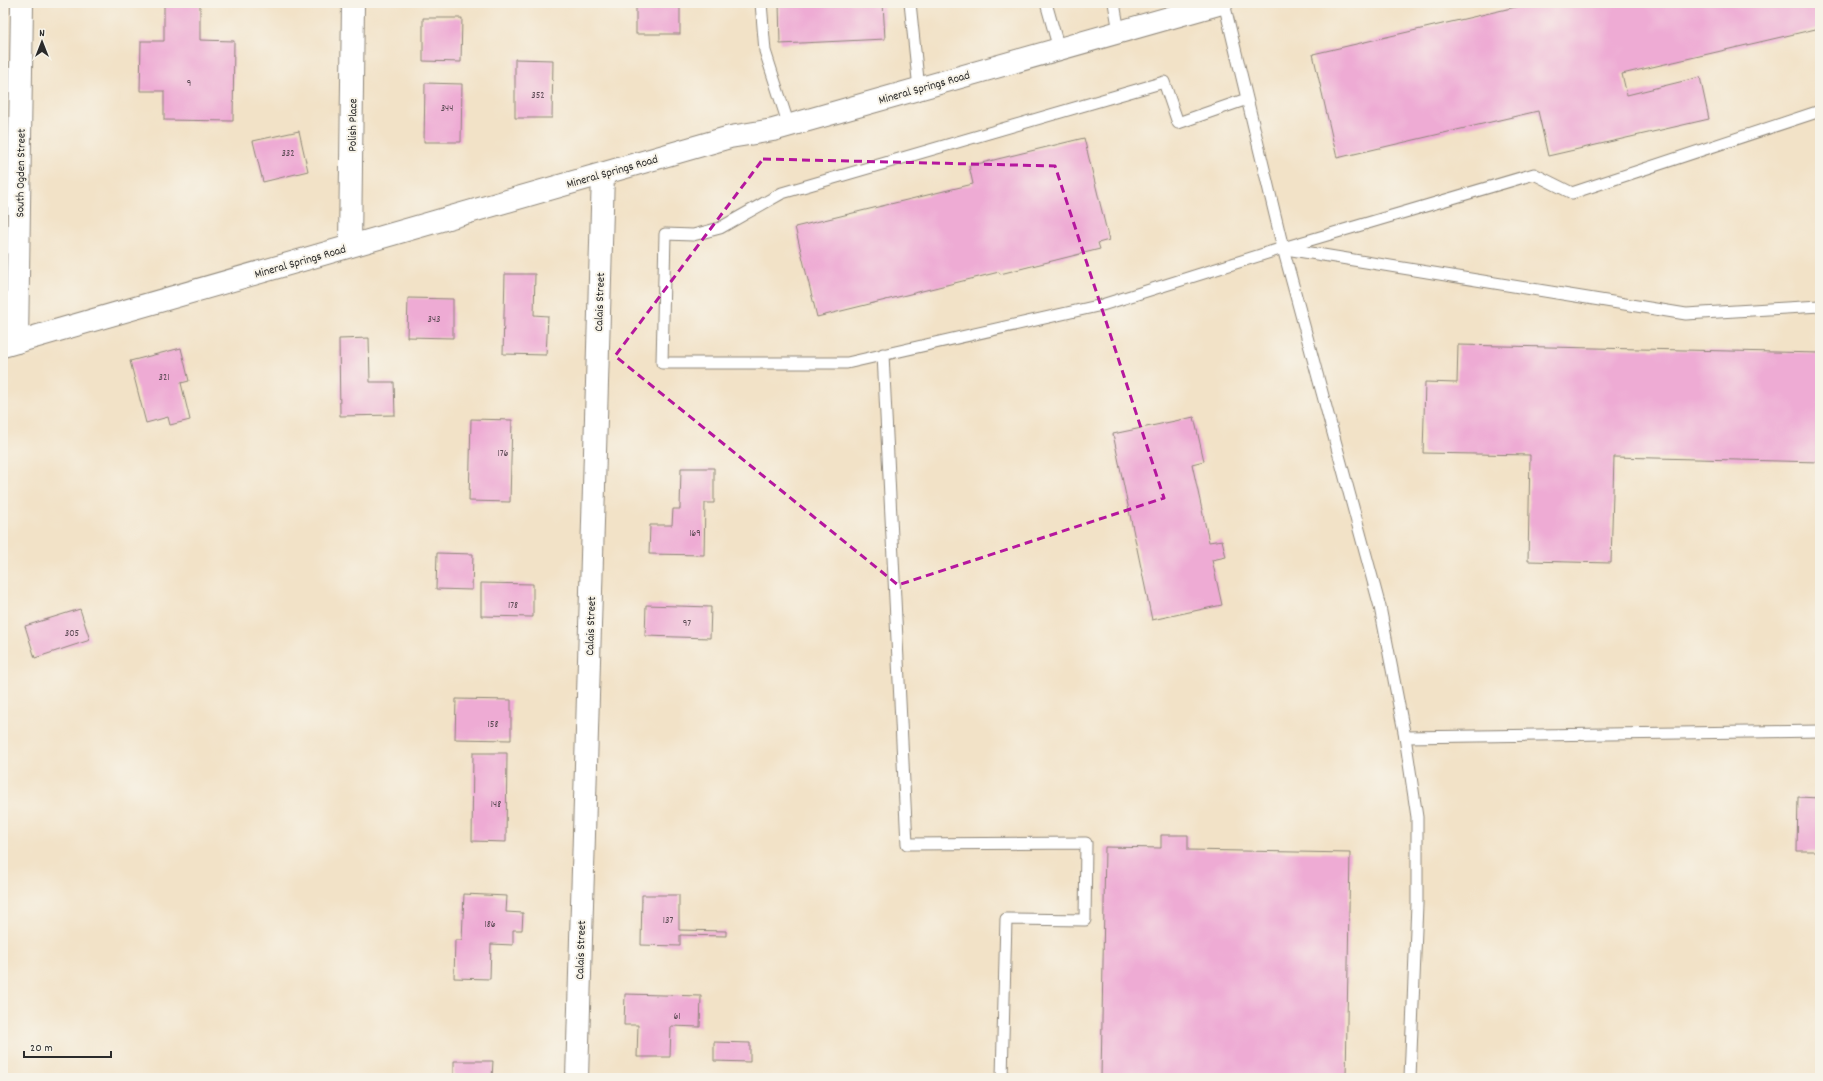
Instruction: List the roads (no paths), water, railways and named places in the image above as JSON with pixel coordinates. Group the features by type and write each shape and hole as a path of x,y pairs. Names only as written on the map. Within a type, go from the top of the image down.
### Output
{"street":[{"name":"South Ogden Street","path":"10,344 22,3"},
{"name":"Polish Place","path":"350,246 353,3"},
{"name":"Mineral Springs Road","path":"10,344 730,137 789,126 1223,3"},
{"name":"Calais Street","path":"577,1078 603,174"}],"lane":[{"path":"761,3 765,51 789,126"},
{"path":"910,3 919,89"},
{"path":"1046,3 1059,49"},
{"path":"1114,3 1119,32"},
{"path":"1223,3 1284,248 1380,607 1405,737 1417,817 1417,904 1410,1078"},
{"path":"1247,99 1178,123 1164,82 782,193 720,228 693,235 664,234 662,363 847,363 1102,305 1284,248 1534,174 1572,193 1820,111"},
{"path":"1284,248 1686,314 1820,306"},
{"path":"883,354 907,844 1086,843 1085,920 1006,919 1002,1078"},
{"path":"1405,737 1820,731"}]}
